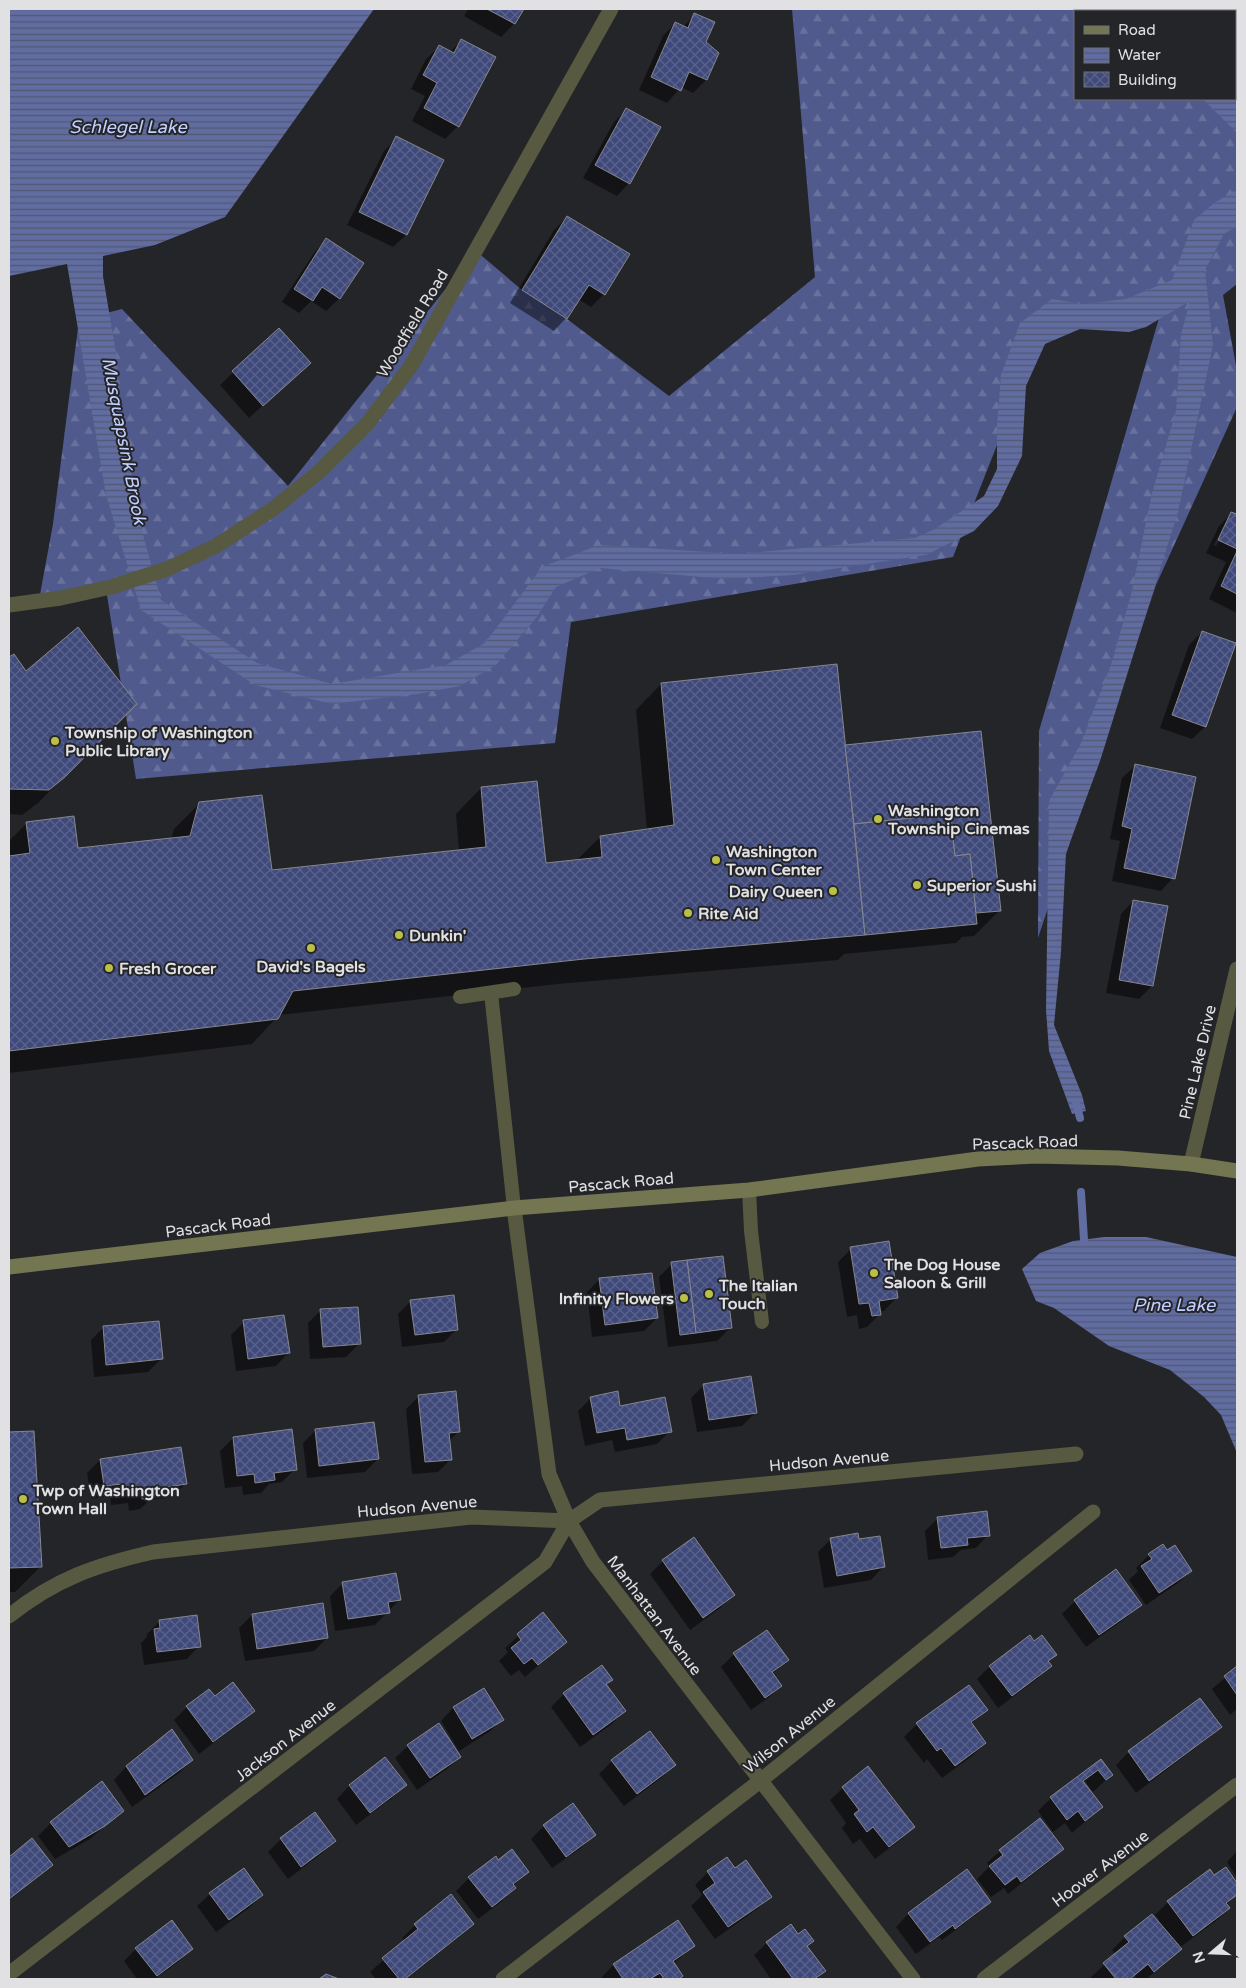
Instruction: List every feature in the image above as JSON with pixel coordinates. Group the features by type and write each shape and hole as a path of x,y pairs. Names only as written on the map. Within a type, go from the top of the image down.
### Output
{"street":[{"name":"Woodfield Road","path":"9,605 61,598 124,583 167,569 216,546 273,509 319,472 367,424 411,366 611,9"},
{"name":"Pine Lake Drive","path":"1191,1164 1237,974"},
{"name":"Pascack Road","path":"9,1267 514,1208 749,1190 978,1159 1037,1156 1109,1158 1191,1164 1237,1171"},
{"name":"Manhattan Avenue","path":"514,1208 549,1474 569,1521 593,1562 914,1979"},
{"name":"Hudson Avenue","path":"9,1616 28,1601 64,1580 108,1562 153,1552 471,1517 569,1521 600,1500 1076,1454"},
{"name":"Wilson Avenue","path":"502,1979 760,1780 1093,1512"},
{"name":"Jackson Avenue","path":"9,1974 545,1562 569,1521"},
{"name":"Hoover Avenue","path":"984,1979 1237,1785"}],"lane":[{"path":"460,997 514,989"},
{"path":"491,993 514,1208"},
{"path":"749,1190 751,1231 762,1322"}],"green space":[{"path":"792,9 1237,9 1237,284 1223,295 1237,371 1237,407 1156,585 1038,938 1039,731 1166,294 1043,328 953,557 571,622 555,743 136,779 106,589 39,600 53,524 79,320 122,309 288,486 476,251 522,290 567,319 669,396 815,277"}],"water":[{"path":"9,9 374,9 225,217 155,245 103,256 103,276 117,359 121,414 142,531 161,600 257,663 332,684 446,665 485,643 542,567 599,545 738,554 915,538 935,529 984,496 997,469 997,426 1001,375 1020,323 1052,299 1082,304 1126,299 1172,280 1194,220 1213,204 1237,189 1237,226 1224,234 1205,270 1213,345 1178,512 1100,761 1066,853 1061,952 1054,1025 1082,1095 1086,1111 1072,1114 1049,1051 1046,1010 1049,801 1081,743 1111,665 1131,595 1152,493 1176,411 1181,334 1190,301 1146,327 1129,332 1080,329 1045,344 1026,386 1022,456 998,506 974,531 926,555 793,575 725,579 600,568 556,587 536,618 496,665 460,686 417,694 332,704 255,685 141,610 106,495 67,264 9,276"},
{"path":"1113,9 1160,10 1114,10"},
{"path":"1236,94 1237,133 1204,100 1236,100"},
{"name":"Pine Lake","path":"1104,1237 1146,1237 1237,1257 1237,1453 1221,1415 1204,1397 1170,1370 1109,1346 1054,1308 1036,1301 1022,1269 1040,1253 1073,1241"}],"building":[{"path":"487,9 524,9 515,24"},
{"path":"694,13 715,22 706,42 719,53 707,80 689,72 681,91 651,77 675,22 688,28"},
{"path":"461,39 496,57 459,127 424,108 437,83 423,75 439,45 454,53"},
{"path":"626,108 661,127 630,184 595,165"},
{"path":"396,136 444,160 407,235 359,212"},
{"path":"567,216 630,254 605,295 589,285 567,319 522,290"},
{"path":"326,238 364,263 340,299 322,287 313,301 294,289"},
{"path":"279,328 311,363 263,406 232,371"},
{"path":"1231,512 1237,514 1237,549 1218,540"},
{"path":"1237,551 1237,594 1221,586"},
{"name":"Township of Washington Public Library","path":"78,627 137,704 65,777 49,790 9,789 9,657 14,654 26,671"},
{"path":"1202,631 1236,643 1206,727 1172,715"},
{"name":"Washington Town Center","path":"837,664 865,935 584,959 293,991 278,1019 9,1051 9,856 30,853 26,822 74,816 78,848 190,836 199,802 262,795 272,870 486,847 481,787 537,781 546,863 602,857 600,836 674,825 661,683"},
{"name":"Washington Township Cinemas","path":"981,731 1001,911 976,913 970,854 955,856 950,814 854,824 845,745"},
{"path":"1135,764 1196,777 1175,879 1124,868 1132,829 1122,826"},
{"name":"Superior Sushi","path":"950,814 955,856 970,854 977,924 865,935 854,824"},
{"path":"1133,900 1168,906 1153,986 1119,980"},
{"name":"The Dog House Saloon & Grill","path":"889,1241 898,1298 879,1301 881,1315 872,1316 869,1303 859,1304 850,1247"},
{"name":"The Italian Touch","path":"723,1256 732,1328 696,1333 687,1260"},
{"name":"Infinity Flowers","path":"687,1260 696,1333 680,1335 671,1262"},
{"path":"652,1273 658,1318 605,1325 599,1278"},
{"path":"454,1295 458,1330 415,1335 410,1300"},
{"path":"358,1307 361,1344 323,1347 320,1309"},
{"path":"284,1315 290,1353 248,1359 243,1320"},
{"path":"159,1321 163,1359 106,1365 103,1326"},
{"path":"751,1376 757,1413 709,1420 703,1384"},
{"path":"456,1391 460,1432 449,1433 452,1460 425,1462 418,1395"},
{"path":"618,1391 620,1406 665,1397 672,1432 627,1440 625,1428 597,1433 590,1397"},
{"path":"374,1422 379,1459 319,1466 315,1429"},
{"path":"292,1429 297,1470 274,1473 275,1480 255,1483 254,1474 237,1476 233,1437"},
{"name":"Twp of Washington Town Hall","path":"34,1431 42,1567 9,1568 9,1432"},
{"path":"181,1447 187,1484 153,1489 155,1497 142,1499 141,1491 124,1493 122,1484 104,1486 100,1459"},
{"path":"987,1511 990,1536 967,1538 968,1545 941,1548 937,1517"},
{"path":"858,1533 859,1539 880,1536 885,1567 837,1576 830,1538"},
{"path":"694,1537 735,1595 703,1618 662,1560"},
{"path":"1163,1544 1167,1550 1175,1545 1192,1571 1159,1593 1141,1566 1152,1559 1148,1554"},
{"path":"1116,1569 1142,1605 1099,1635 1074,1600"},
{"path":"396,1573 401,1600 388,1602 390,1613 348,1619 342,1582"},
{"path":"323,1603 328,1638 257,1649 252,1614"},
{"path":"543,1612 567,1642 538,1665 532,1658 524,1664 511,1648 521,1640 517,1634"},
{"path":"197,1615 201,1647 157,1652 154,1629 160,1628 159,1620"},
{"path":"767,1630 789,1660 772,1672 782,1686 765,1698 733,1653"},
{"path":"1030,1635 1034,1641 1042,1635 1057,1655 1048,1661 1052,1666 1012,1696 989,1666"},
{"path":"602,1665 613,1680 606,1684 626,1711 593,1735 563,1693"},
{"path":"1237,1666 1237,1695 1224,1676"},
{"path":"233,1682 255,1711 213,1742 186,1706 209,1689 215,1696"},
{"path":"969,1685 988,1710 971,1722 986,1743 955,1766 941,1748 937,1751 916,1723"},
{"path":"484,1688 504,1720 472,1739 453,1707"},
{"path":"1200,1698 1222,1727 1149,1781 1128,1751"},
{"path":"439,1723 461,1757 430,1778 407,1745"},
{"path":"172,1729 193,1760 145,1795 126,1766"},
{"path":"650,1731 676,1765 637,1794 611,1760"},
{"path":"385,1757 407,1785 370,1813 349,1785"},
{"path":"1101,1759 1113,1775 1106,1780 1098,1770 1083,1781 1103,1807 1085,1821 1078,1811 1067,1820 1050,1797"},
{"path":"868,1766 915,1827 889,1847 873,1827 867,1832 854,1814 859,1810 842,1787"},
{"path":"102,1781 124,1811 105,1826 69,1847 50,1822"},
{"path":"573,1803 596,1835 566,1857 543,1825"},
{"path":"315,1812 336,1841 301,1867 280,1838"},
{"path":"1040,1818 1064,1849 1021,1882 1017,1876 1005,1885 989,1866 1003,1855 999,1850"},
{"path":"32,1838 53,1865 9,1899 9,1857"},
{"path":"512,1849 529,1872 513,1884 516,1888 492,1907 468,1877 496,1856 498,1860"},
{"path":"727,1857 735,1868 746,1860 772,1897 728,1927 703,1892 715,1883 707,1871"},
{"path":"1226,1867 1237,1883 1237,1895 1226,1903 1230,1908 1193,1936 1167,1901 1210,1869 1214,1875"},
{"path":"244,1868 263,1895 229,1920 209,1893"},
{"path":"967,1869 991,1902 955,1929 953,1925 930,1942 908,1913"},
{"path":"451,1894 474,1924 405,1979 399,1979 382,1958 418,1929 414,1924"},
{"path":"1152,1914 1182,1949 1154,1972 1148,1964 1130,1979 1116,1979 1103,1963 1129,1942 1124,1936"},
{"path":"172,1920 193,1949 157,1976 135,1948"},
{"path":"678,1920 695,1946 673,1961 683,1976 679,1979 664,1979 660,1973 650,1979 623,1979 613,1964"},
{"path":"791,1924 798,1934 805,1929 814,1941 807,1946 826,1971 814,1979 793,1979 766,1942"},
{"path":"326,1974 339,1979 319,1979"}],"waterway":[{"path":"1076,1103 1080,1118"},
{"path":"1081,1192 1084,1240"}],"place":[{"name":"Township of Washington Public Library","path":"55,741"},
{"name":"Washington Township Cinemas","path":"878,819"},
{"name":"Washington Town Center","path":"716,860"},
{"name":"Superior Sushi","path":"917,885"},
{"name":"Dairy Queen","path":"833,891"},
{"name":"Rite Aid","path":"688,913"},
{"name":"Dunkin'","path":"399,935"},
{"name":"David's Bagels","path":"311,948"},
{"name":"Fresh Grocer","path":"109,968"},
{"name":"The Dog House Saloon & Grill","path":"874,1273"},
{"name":"The Italian Touch","path":"709,1294"},
{"name":"Infinity Flowers","path":"684,1298"},
{"name":"Twp of Washington Town Hall","path":"23,1499"}],"water label":[{"name":"Schlegel Lake","path":"128,127"},
{"name":"Musquapsink Brook","path":"124,441"}]}
